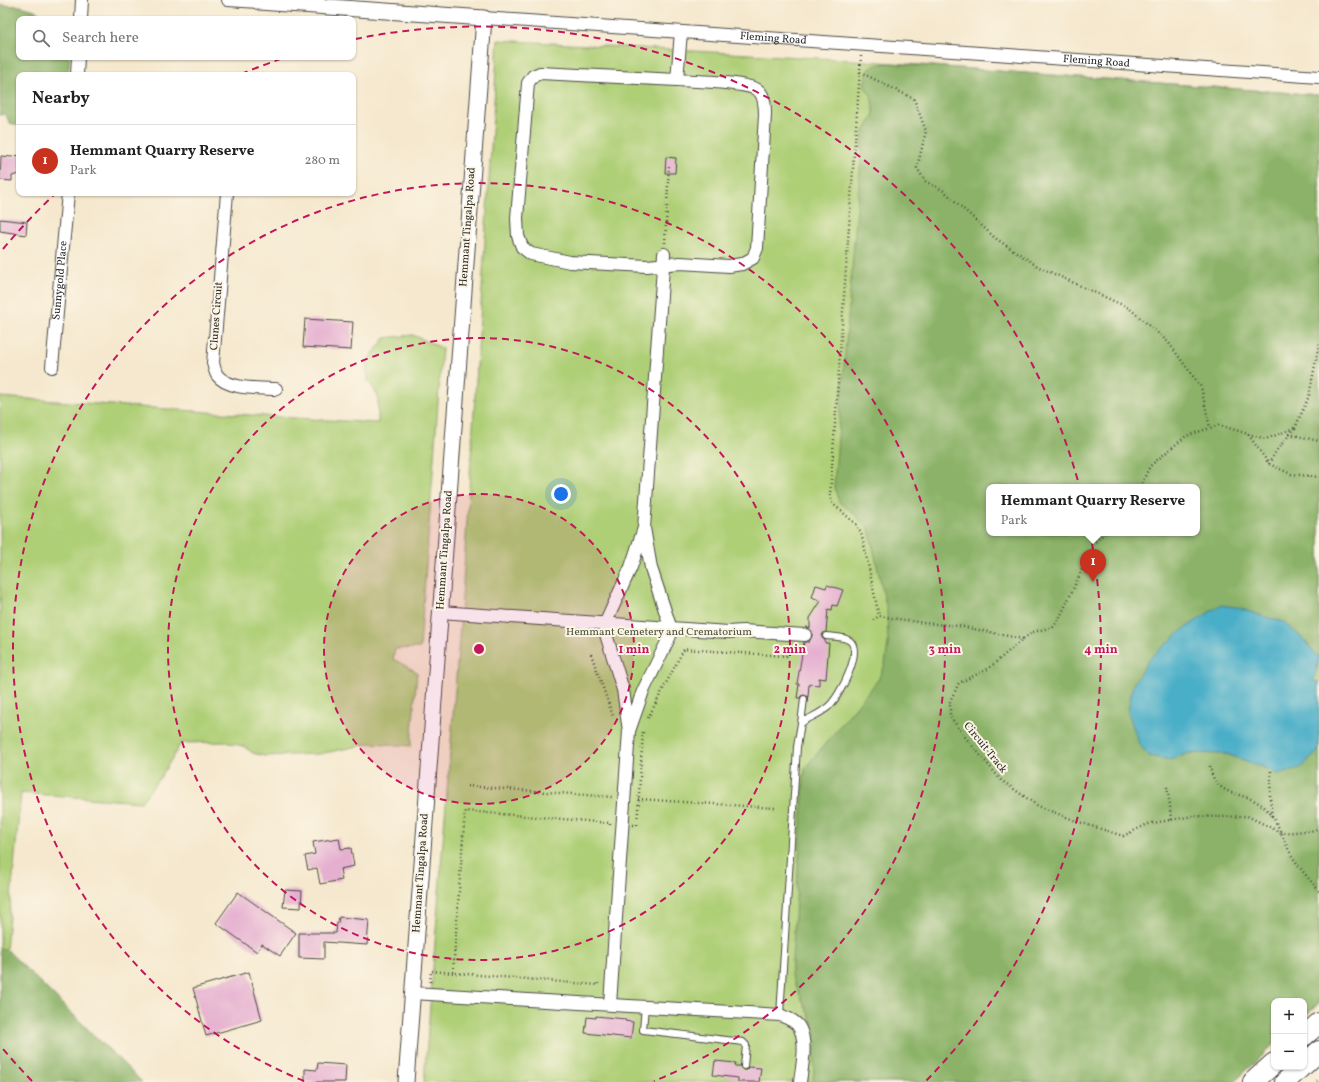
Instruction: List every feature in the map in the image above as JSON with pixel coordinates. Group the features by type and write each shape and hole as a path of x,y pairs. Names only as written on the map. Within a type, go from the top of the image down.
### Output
{"main road":[{"path":"1306,1034 1319,1023"},
{"path":"1307,1061 1319,1051"},
{"path":"1253,1082 1271,1066"},
{"path":"1285,1082 1298,1070"}],"street":[{"path":"81,16 82,0"},
{"name":"Fleming Road","path":"228,0 260,1 1319,78"},
{"name":"Hemmant Tingalpa Road","path":"406,1082 484,18"},
{"path":"677,80 681,32"},
{"path":"78,60 78,72"},
{"path":"540,73 677,80 747,86 758,91 764,101 765,115 757,248 753,258 742,264 729,266 680,263 664,259 647,266 570,262 531,254 522,247 518,236 517,218 528,83 533,76 540,73"},
{"name":"Sunnygold Place","path":"52,367 68,196"},
{"name":"Clunes Circuit","path":"226,196 213,363 217,375 228,384 276,389"},
{"path":"610,1004 630,731 643,691 670,636 671,629 651,568 644,528 664,259"},
{"path":"630,731 623,690 605,631 605,624 631,567 644,528"},
{"path":"631,567 642,566 651,568"},
{"path":"440,612 671,629 728,632 743,631 799,635"},
{"path":"623,690 633,692 643,691"},
{"path":"413,993 780,1015 792,1020 800,1029 804,1045 800,1082"}],"lane":[{"path":"801,723 830,706 845,681 853,660 855,650 849,640 843,637 826,636"},
{"path":"780,1015 796,746 804,699"},
{"path":"646,1006 643,1030 743,1042 746,1045 744,1066"}],"path":[{"path":"862,45 830,495 832,504 857,525 862,536 879,616"},
{"path":"860,72 914,100 926,131 917,168 925,181 944,191 995,238 1039,266 1129,308 1168,342 1201,387 1210,428"},
{"path":"664,259 670,165"},
{"path":"1269,464 1276,451 1295,428 1309,396 1319,344"},
{"path":"1141,484 1150,466 1186,436 1219,425 1266,439 1295,428"},
{"path":"1248,434 1269,464 1291,474 1319,478"},
{"path":"1289,434 1319,441"},
{"name":"Circuit Track","path":"1102,536 1094,543 1060,617 1053,627 1033,632 988,669 959,683 950,701 950,716 965,737 1001,780 1038,806 1079,822 1123,836 1148,824 1193,816 1247,816 1282,832 1319,830"},
{"path":"873,620 879,616 924,623 959,626 1023,639"},
{"path":"647,720 684,649 786,656 799,635"},
{"path":"591,654 614,719"},
{"path":"453,972 466,811 637,825 643,727"},
{"path":"1210,766 1211,777 1219,787 1252,799 1265,808 1282,832 1292,856 1319,891"},
{"path":"1271,771 1270,796 1272,818"},
{"path":"467,786 612,797"},
{"path":"1167,787 1171,821"},
{"path":"611,804 612,789"},
{"path":"638,799 774,808"},
{"path":"609,831 610,817"},
{"path":"429,994 431,970 598,985 599,977"}],"green space":[{"path":"0,5 21,6 35,10 42,16 16,16 16,60 70,60 68,72 16,72 16,125 10,123 5,114 0,115"},
{"name":"Hemmant Cemetery and Crematorium","path":"498,40 853,60 1319,95 1319,1003 1307,1014 1307,998 1271,998 1271,1048 1234,1082 424,1082 461,614"},
{"path":"889,63 1319,95 1319,658 1304,640 1284,622 1262,616 1169,760 1189,753 1227,754 1278,774 1317,752 1319,732 1319,1003 1307,1014 1307,998 1271,998 1271,1048 1234,1082 813,1082 816,1031 791,975 805,768 878,680 885,664 888,644 887,611 869,529 852,512 839,502 834,487 863,134 874,114 871,95 864,86 870,68"},
{"path":"413,335 442,348 420,648 395,649 393,659 417,672 411,746 373,743 319,754 265,756 253,753 243,746 225,742 181,743 162,775 141,802 21,793 6,949 0,949 0,397 378,423 378,396 368,380 366,363 385,338"},
{"path":"0,949 6,949 142,1082 0,1082"}],"water":[{"path":"1220,605 1236,607 1284,622 1304,640 1319,658 1314,682 1319,681 1318,752 1300,768 1278,774 1227,754 1189,753 1169,760 1149,756 1139,744 1128,712 1133,684 1150,658 1184,629"}],"building":[{"path":"1,156 16,156 16,175 12,176 12,181 0,180"},
{"path":"666,157 676,158 675,173 665,173"},
{"path":"0,219 27,222 26,235 0,231"},
{"path":"305,319 353,322 351,350 303,347"},
{"path":"816,585 826,588 827,585 843,590 837,606 833,605 832,610 828,609 826,632 822,635 825,643 829,643 826,679 819,678 819,685 809,684 808,697 804,695 797,698 799,684 797,684 804,642 809,642 812,636 812,631 806,627 810,628 810,618 821,601 812,597"},
{"path":"339,838 341,849 351,848 354,866 340,869 342,880 320,884 317,868 308,870 305,856 315,854 313,842"},
{"path":"285,890 302,891 301,908 283,907"},
{"path":"238,892 296,933 280,956 262,944 257,952 216,923"},
{"path":"339,917 369,920 367,945 324,942 324,959 299,958 299,933 336,933"},
{"path":"249,972 262,1020 206,1036 193,988"},
{"path":"596,1016 625,1019 625,1021 633,1022 631,1038 585,1033 587,1017 596,1018"},
{"path":"715,1061 736,1063 735,1066 740,1066 743,1070 746,1070 748,1067 761,1068 759,1082 738,1082 738,1078 713,1075"},
{"path":"318,1063 346,1065 345,1082 305,1082 305,1069 317,1070"}],"place":[{"name":"Hemmant Quarry Reserve","path":"1093,582"}]}
